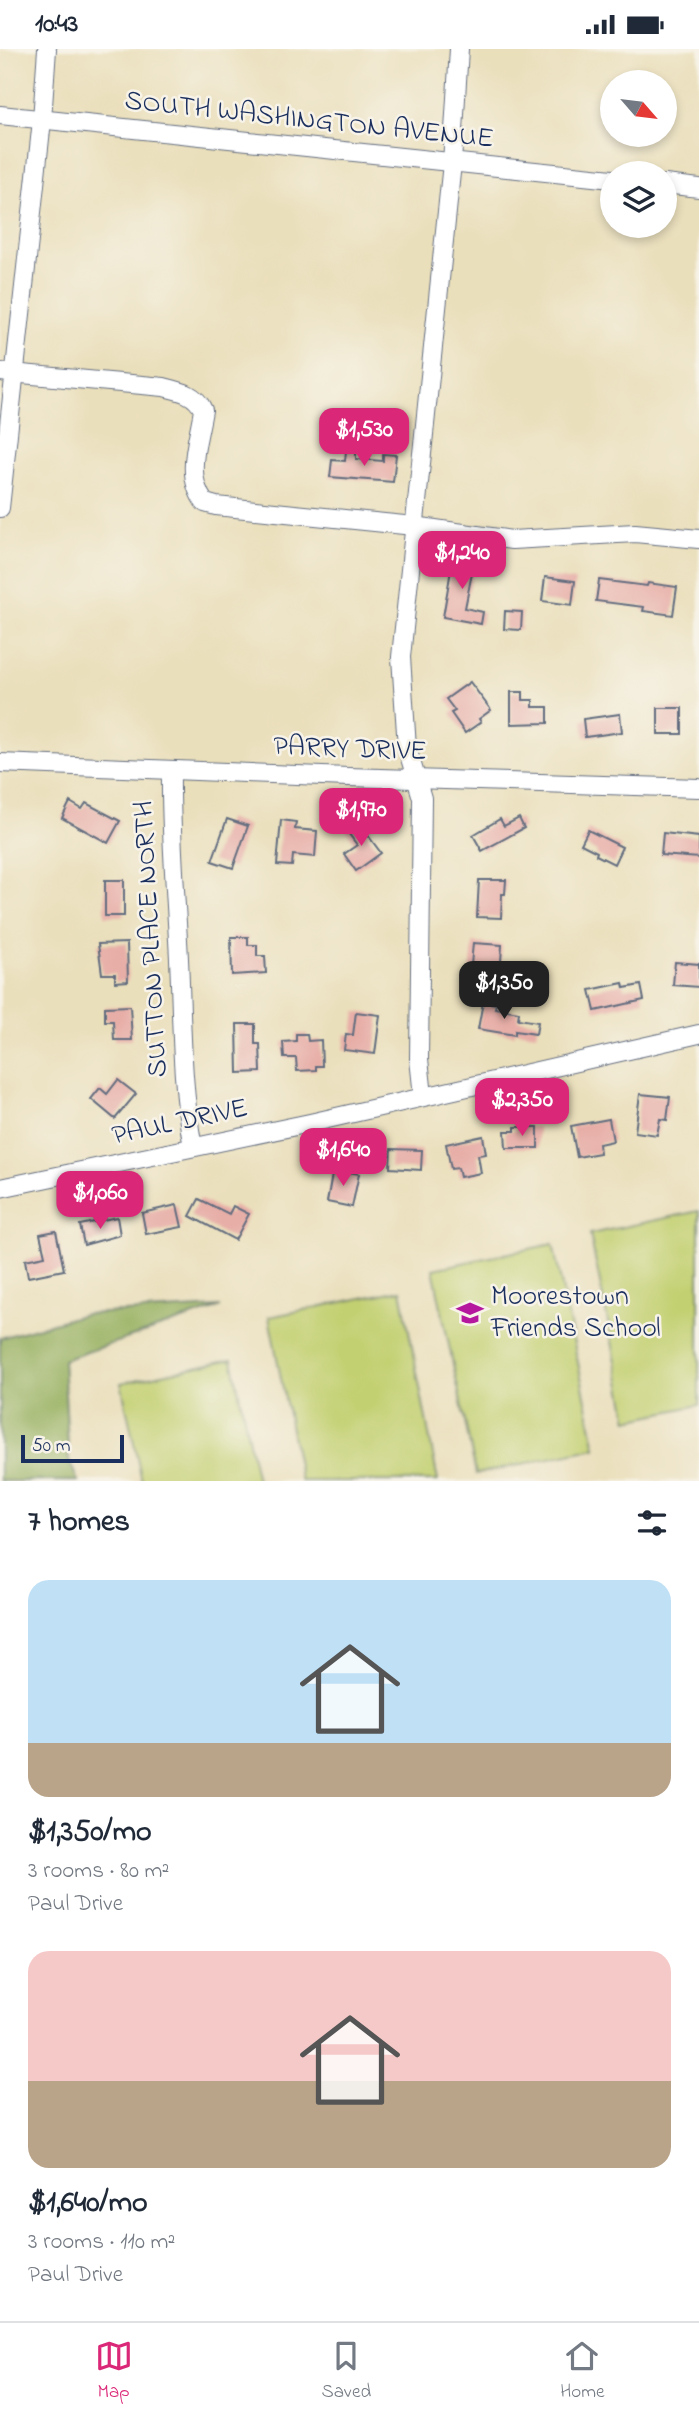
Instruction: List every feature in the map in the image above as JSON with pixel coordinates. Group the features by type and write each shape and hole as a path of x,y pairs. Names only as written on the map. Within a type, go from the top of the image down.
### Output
{"street":[{"path":"0,508 7,372 42,120 47,49"},
{"path":"423,1097 419,1059 422,798 407,748 402,678 405,611 452,163 459,49"},
{"name":"SOUTH WASHINGTON AVENUE","path":"0,115 600,178"},
{"path":"677,185 699,188"},
{"path":"7,372 164,387 199,400 204,410 193,477 205,503 216,506 414,526 512,540 635,533 699,539"},
{"name":"PARRY DRIVE","path":"0,763 699,788"},
{"name":"SUTTON PLACE NORTH","path":"171,770 182,1038 188,1123 193,1147"},
{"name":"PAUL DRIVE","path":"0,1188 423,1097 699,1034"}],"green space":[{"path":"699,1211 699,1405 628,1420 590,1234"},
{"path":"553,1244 596,1448 476,1474 433,1269"},
{"path":"401,1290 438,1481 301,1481 269,1317"},
{"path":"221,1307 63,1360 69,1460 78,1481 0,1481 0,1338 85,1314"},
{"path":"232,1359 257,1481 142,1481 121,1383"}],"building":[{"path":"346,451 356,452 356,459 383,461 383,454 396,455 393,482 330,477 332,460 345,461"},
{"path":"453,558 482,562 481,574 472,573 465,608 483,612 481,624 443,617"},
{"path":"545,577 575,581 572,605 542,601"},
{"path":"599,580 677,587 673,615 643,611 644,607 596,601"},
{"path":"505,611 522,612 521,630 504,629"},
{"path":"470,682 491,710 479,719 481,722 465,733 451,713 455,711 446,699"},
{"path":"511,692 523,692 523,700 533,700 533,707 548,707 548,723 511,724"},
{"path":"658,708 682,708 682,734 658,734"},
{"path":"620,714 622,732 585,737 583,719"},
{"path":"70,802 82,809 86,803 120,821 108,843 62,818"},
{"path":"519,818 524,828 482,851 473,835 500,819 504,826"},
{"path":"227,819 248,826 233,868 212,861"},
{"path":"281,820 296,822 295,829 317,831 315,857 293,855 292,866 277,865"},
{"path":"358,822 381,853 356,871 344,854 357,845 346,830"},
{"path":"588,830 622,847 614,864 581,844"},
{"path":"663,833 699,837 699,858 661,855"},
{"path":"105,880 124,880 124,916 105,916"},
{"path":"479,880 506,880 505,894 502,894 501,918 477,917"},
{"path":"231,937 248,937 248,945 257,945 257,956 265,956 266,973 232,975"},
{"path":"127,943 128,981 115,982 115,974 102,974 98,944"},
{"path":"473,943 502,945 500,979 470,976"},
{"path":"675,962 699,964 699,987 673,985"},
{"path":"623,983 624,988 641,985 644,1000 595,1011 590,990"},
{"path":"483,1002 496,1004 495,1008 519,1012 518,1019 538,1022 536,1034 515,1031 515,1035 478,1029"},
{"path":"130,1006 132,1040 114,1040 113,1021 105,1021 105,1007"},
{"path":"356,1012 380,1015 375,1054 344,1050 346,1034 353,1035"},
{"path":"237,1024 255,1024 255,1044 260,1044 261,1072 238,1073"},
{"path":"296,1034 307,1034 308,1041 321,1040 322,1066 316,1066 316,1070 297,1071 296,1058 284,1058 283,1042 296,1041"},
{"path":"118,1080 136,1094 115,1119 91,1099 100,1088 107,1094"},
{"path":"640,1094 670,1097 667,1120 660,1119 657,1135 635,1132"},
{"path":"609,1119 613,1141 599,1144 600,1153 577,1157 571,1126"},
{"path":"515,1127 538,1127 538,1148 506,1148 505,1131 515,1131"},
{"path":"483,1136 486,1154 478,1155 481,1173 460,1177 458,1168 451,1169 446,1144"},
{"path":"391,1149 422,1150 421,1170 390,1168"},
{"path":"333,1169 359,1174 352,1207 327,1202"},
{"path":"199,1199 229,1214 233,1206 249,1214 235,1240 190,1216"},
{"path":"177,1205 182,1227 146,1234 142,1213"},
{"path":"117,1217 120,1235 84,1245 80,1225"},
{"path":"56,1231 64,1270 28,1277 25,1260 45,1256 40,1234"}],"place":[{"name":"Moorestown Friends School","path":"470,1313"}]}
